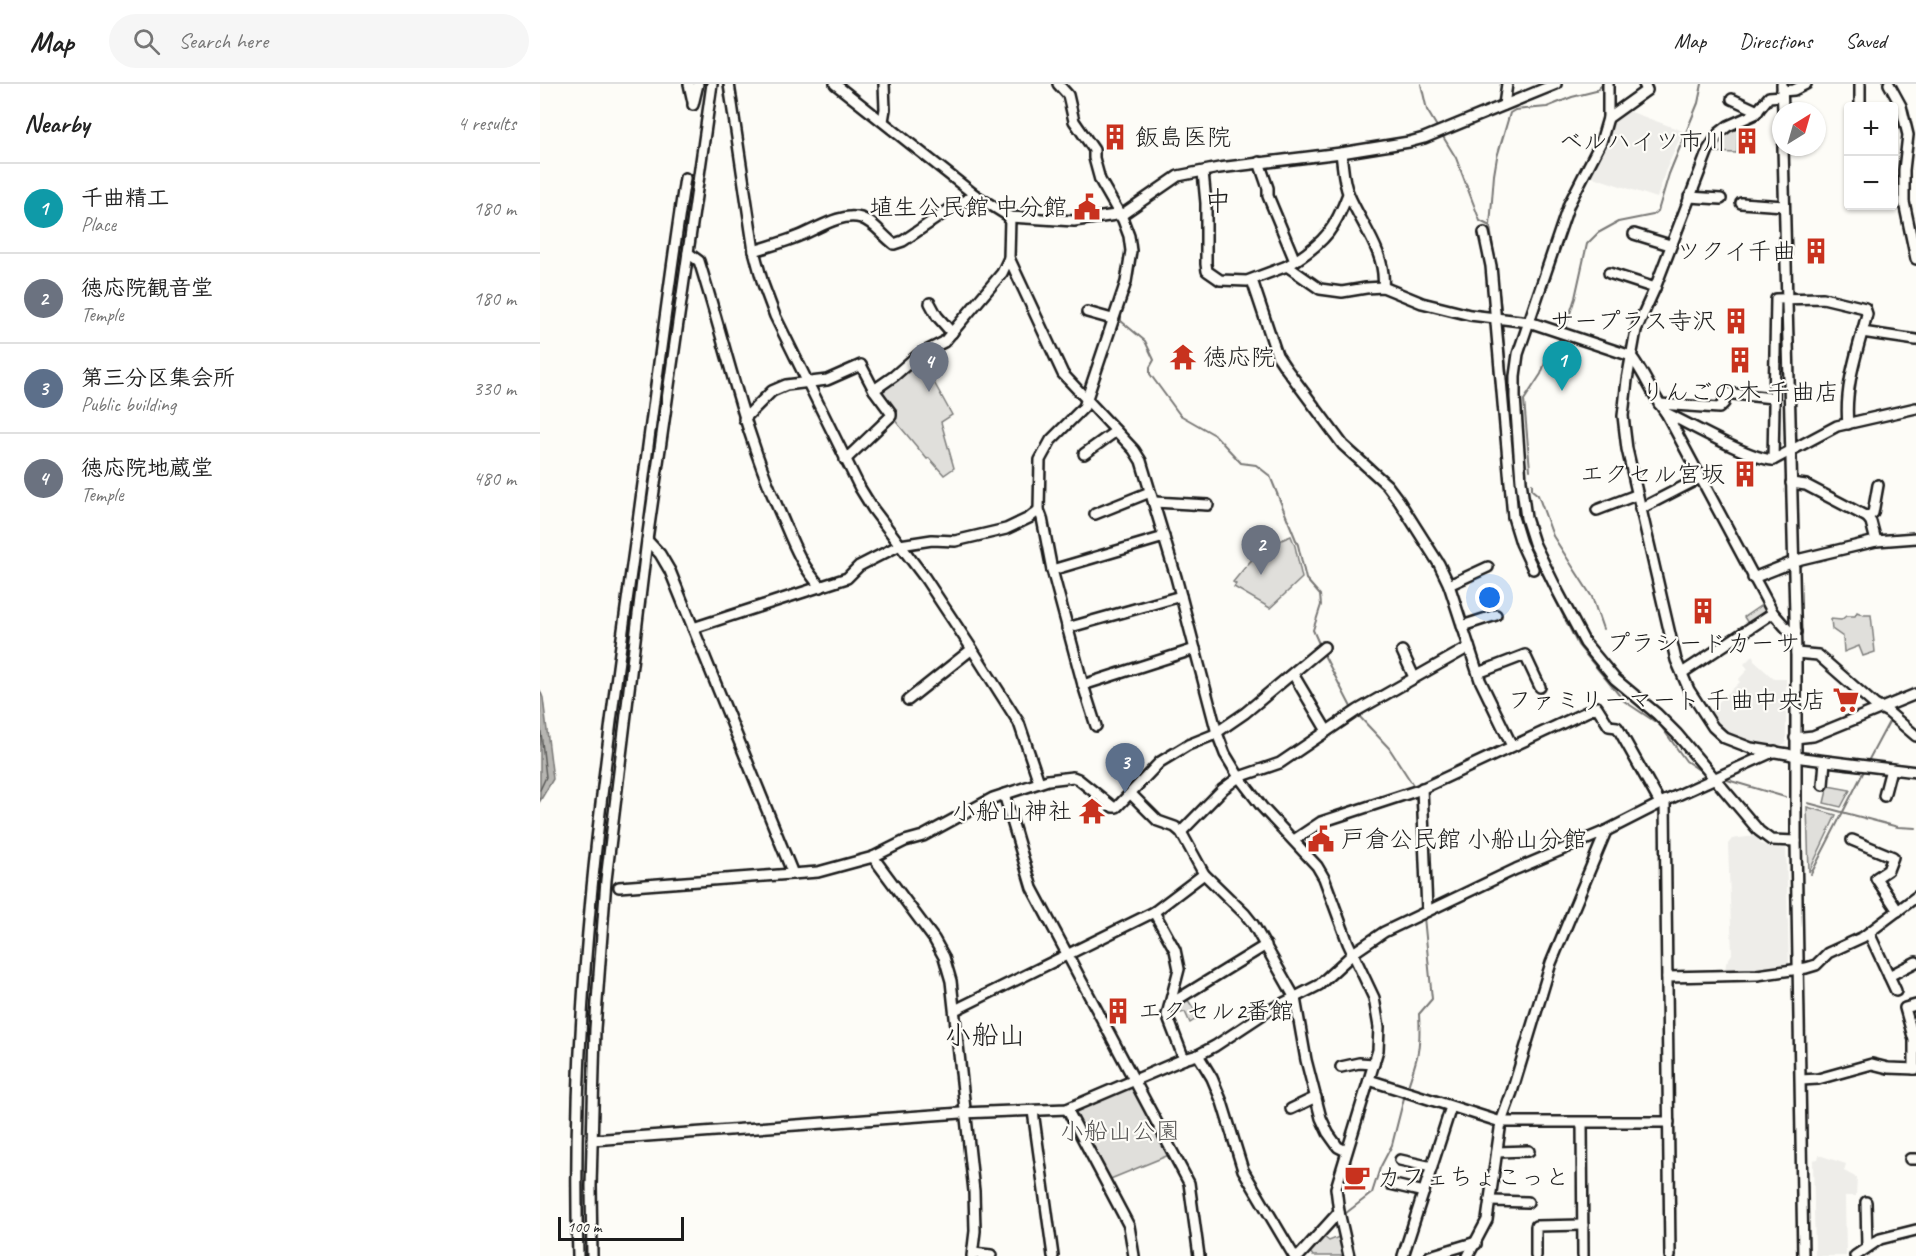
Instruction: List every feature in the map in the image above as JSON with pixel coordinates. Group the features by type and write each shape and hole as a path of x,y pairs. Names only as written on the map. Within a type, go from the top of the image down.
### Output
{"street":[{"path":"689,84 693,105 698,84"},
{"path":"592,1256 595,1029 606,880 647,540 712,84"},
{"path":"729,84 754,251 775,316 845,460 873,509 925,578 1019,723 1039,782"},
{"path":"835,84 975,195 1010,218 1074,221 1119,215 1178,176 1259,162 1341,153 1409,142 1440,132 1556,84"},
{"path":"883,121 884,84"},
{"path":"1058,84 1068,95 1074,121 1094,150 1100,180 1129,236 1131,251 1126,282 1084,406 1045,449 1039,470 1039,510 1052,570 1095,726"},
{"path":"1504,105 1507,84"},
{"path":"1608,84 1608,118 1593,159 1569,204 1518,354 1515,397 1526,518 1534,543 1585,643 1615,679 1677,734 1759,831 1771,840 1796,841"},
{"path":"1608,118 1647,90 1644,84"},
{"path":"1806,84 1794,90 1781,88 1758,111 1728,126 1719,133 1703,161 1655,288 1636,330 1623,416 1627,449 1676,660 1702,711 1713,726 1725,738 1750,747 1802,758 1916,772"},
{"path":"1860,84 1860,102"},
{"path":"1889,84 1901,106 1908,135 1904,170 1904,202 1915,243 1916,259"},
{"path":"1732,99 1758,111"},
{"path":"1341,153 1348,194 1383,270 1383,288"},
{"path":"1783,156 1796,632 1796,841 1803,1256"},
{"path":"1259,162 1291,264 1320,289 1329,292 1383,288 1422,303 1470,315 1529,322 1631,356 1666,413 1773,613 1788,630 1796,632"},
{"path":"1898,169 1904,170"},
{"path":"1203,172 1206,203 1204,249 1207,271 1220,280 1252,280 1291,264 1314,249 1329,233 1348,194"},
{"path":"578,1256 579,1063 591,900 614,693 685,178"},
{"path":"754,251 853,216 863,218 872,224 894,244 903,241 975,195"},
{"path":"1689,197 1721,199"},
{"path":"1741,203 1784,206"},
{"path":"1010,218 1009,258 1059,367 1072,386 1134,450 1141,461 1181,596 1216,733 1225,754 1262,807 1317,866 1324,878 1353,954 1374,998 1379,1027 1378,1050 1336,1188 1349,1256"},
{"path":"1484,233 1500,318 1513,517 1521,543 1533,569"},
{"path":"1634,234 1670,245"},
{"path":"688,253 699,261 744,419 762,473 802,564 821,587"},
{"path":"874,390 918,355 944,342 1002,273 1009,258"},
{"path":"1609,273 1655,288"},
{"path":"1252,280 1277,355 1343,445 1387,485 1439,564 1449,585 1478,673 1512,746"},
{"path":"1773,460 1776,299 1823,298 1865,308 1867,314 1850,380 1846,411 1848,424"},
{"path":"930,303 937,316 952,333"},
{"path":"1087,312 1112,319"},
{"path":"1862,332 1916,339"},
{"path":"1774,362 1788,362"},
{"path":"744,419 772,391 786,385 827,380 861,365 891,416 845,460"},
{"path":"1659,404 1719,408 1724,404 1724,393 1789,404"},
{"path":"1666,413 1766,460 1773,460 1837,426 1916,408"},
{"path":"1084,454 1116,431"},
{"path":"1640,508 1700,478"},
{"path":"1791,483 1806,485 1867,517 1871,522 1876,541"},
{"path":"1867,517 1873,513 1878,485"},
{"path":"1095,514 1150,492"},
{"path":"1598,510 1636,495"},
{"path":"1154,502 1208,505"},
{"path":"693,628 801,591 847,578 860,566 900,545 932,540 955,541 1006,529 1029,518 1039,510"},
{"path":"1052,570 1164,537"},
{"path":"1753,578 1822,553 1876,541 1916,538"},
{"path":"647,540 660,554 670,571 793,874"},
{"path":"1449,585 1488,567"},
{"path":"1067,628 1181,596"},
{"path":"1682,673 1773,613"},
{"path":"1462,626 1496,615"},
{"path":"619,887 818,872 873,857 905,841 923,836 993,798 1039,782 1064,778 1078,779 1113,807 1117,807 1160,762 1188,745 1216,733 1245,713 1324,647"},
{"path":"1181,832 1223,789 1239,777 1280,763 1355,712 1469,647"},
{"path":"908,700 972,649"},
{"path":"1083,685 1195,650"},
{"path":"1402,651 1414,677"},
{"path":"1796,653 1818,655 1875,705 1888,712 1916,736"},
{"path":"1478,673 1525,655 1540,687"},
{"path":"1293,674 1327,731"},
{"path":"1795,738 1813,736 1916,694"},
{"path":"1294,840 1321,822 1418,790 1596,707 1609,726 1617,727 1663,802 1670,1256"},
{"path":"592,1140 966,1113 1067,1109 1198,1055 1268,1011 1318,986 1353,954 1384,932 1516,869 1606,831 1714,778 1775,752"},
{"path":"1823,785 1826,761"},
{"path":"1884,796 1891,769"},
{"path":"1418,790 1427,911"},
{"path":"1131,794 1158,821 1175,827 1181,832 1204,874 1245,914 1266,945 1295,998 1306,1060 1321,1118 1338,1147 1346,1150"},
{"path":"1004,795 1032,888 1189,1183 1199,1256"},
{"path":"1468,1256 1487,1220 1501,1122 1554,956 1606,831"},
{"path":"1852,840 1893,857 1888,870 1876,878 1898,911"},
{"path":"873,857 934,939 944,957 951,981 955,1010 976,1210 972,1255 992,1254"},
{"path":"955,1010 1154,912 1204,874"},
{"path":"1667,977 1757,975 1798,970 1816,965 1828,953 1869,933 1916,897"},
{"path":"1154,912 1175,950 1179,969 1167,1015 1184,1059"},
{"path":"1869,933 1896,991"},
{"path":"1170,1004 1266,945"},
{"path":"1889,976 1916,962"},
{"path":"1801,1080 1818,1079 1872,1064 1888,1068 1915,1069 1913,1027 1905,1008 1916,1005"},
{"path":"1198,1055 1212,1078 1222,1102 1243,1170 1294,1256"},
{"path":"1341,1067 1359,1063 1374,1064"},
{"path":"1369,1080 1501,1122 1668,1122"},
{"path":"1291,1108 1316,1097"},
{"path":"1403,1256 1450,1107"},
{"path":"1067,1109 1129,1226 1134,1256"},
{"path":"1033,1111 1053,1256"},
{"path":"1582,1122 1583,1256"},
{"path":"1497,1152 1529,1151"},
{"path":"1400,1160 1432,1167"},
{"path":"1390,1184 1424,1192"},
{"path":"1491,1200 1528,1202"},
{"path":"1866,1202 1867,1246"},
{"path":"1299,1256 1339,1212"},
{"path":"1536,1256 1536,1226 1583,1225"},
{"path":"1855,1256 1880,1239 1916,1230"},
{"path":"1430,1256 1473,1242 1476,1244"}],"shaded area":[{"path":"1623,109 1683,131 1665,172 1657,198 1590,176 1609,131"},
{"path":"1753,655 1754,661 1774,679 1786,679 1786,743 1776,748 1727,735 1706,714 1740,682 1738,680 1748,669 1744,664"},
{"path":"1756,836 1761,844 1786,849 1789,969 1725,973 1726,963 1732,954 1728,844 1732,839"},
{"path":"1819,1155 1846,1164 1844,1171 1857,1178 1856,1196 1845,1196 1846,1256 1815,1256 1813,1160 1818,1159"}],"green space":[{"path":"1738,125 1737,153 1711,152 1721,136"},
{"path":"920,357 952,415 941,422 954,468 944,475 929,458 927,459 893,418 881,394 881,390"},
{"path":"1291,536 1302,578 1270,608 1234,587 1236,584 1233,582 1258,554"},
{"path":"1763,604 1767,610 1766,613 1749,625 1744,617"},
{"path":"1857,612 1871,615 1875,652 1863,656 1859,646 1844,652 1843,637 1832,629 1831,619 1841,620 1846,616 1855,616"},
{"path":"1828,786 1850,790 1841,807 1824,803"},
{"path":"1807,807 1836,815 1809,872"},
{"path":"1186,997 1199,1017 1190,1023 1185,1012 1181,1013 1174,1007"},
{"name":"小船山公園","path":"1130,1086 1134,1088 1169,1155 1108,1180 1075,1114 1076,1109"},
{"path":"1324,1237 1329,1241 1339,1237 1344,1256 1313,1256 1310,1252"}],"water":[{"path":"540,690 543,698 553,779 540,801"}],"waterway":[{"path":"1421,84 1427,110 1439,130"},
{"path":"1495,263 1490,226 1494,175 1510,113 1515,110 1547,107 1596,91 1603,84"},
{"path":"1565,329 1575,298 1587,244 1598,233 1618,222 1653,215 1658,211 1669,174 1698,103 1702,84"},
{"path":"1071,92 1075,103"},
{"path":"1442,135 1456,158 1480,221 1490,226"},
{"path":"1091,137 1097,148"},
{"path":"1496,269 1502,317"},
{"path":"1121,310 1121,321 1145,341 1154,360 1150,367 1150,374 1180,415 1215,435 1241,463 1256,465 1270,476 1298,545 1306,579 1320,595 1321,605 1313,630 1320,646"},
{"path":"1502,322 1519,520 1526,541 1578,645 1624,701 1660,725 1686,761 1702,772"},
{"path":"1530,470 1524,400 1561,337"},
{"path":"1532,484 1532,490 1538,495 1553,536 1592,597 1603,629"},
{"path":"1323,653 1352,709"},
{"path":"1358,715 1389,748 1415,788"},
{"path":"1867,763 1890,720"},
{"path":"1811,874 1865,769"},
{"path":"1724,779 1785,797"},
{"path":"1416,794 1422,896"},
{"path":"1808,803 1898,827 1916,828"},
{"path":"1407,1089 1418,1052 1419,1014 1432,999 1424,917"},
{"path":"1346,1213 1372,1193 1380,1168 1392,1145 1405,1094"}],"place":[{"name":"飯島医院","path":"1115,137"},
{"name":"ベルハイツ市川","path":"1747,141"},
{"name":"埴生公民館 中分館","path":"1087,207"},
{"name":"ツクイ千曲","path":"1816,251"},
{"name":"サープラス寺沢","path":"1736,321"},
{"name":"徳応院","path":"1183,357"},
{"name":"りんごの木 千曲店","path":"1740,360"},
{"name":"千曲精工","path":"1562,391"},
{"name":"徳応院地蔵堂","path":"929,392"},
{"name":"エクセル宮坂","path":"1745,474"},
{"name":"徳応院観音堂","path":"1261,575"},
{"name":"プラシードカーサ","path":"1703,611"},
{"name":"ファミリーマート 千曲中央店","path":"1846,700"},
{"name":"第三分区集会所","path":"1125,793"},
{"name":"小船山神社","path":"1092,811"},
{"name":"戸倉公民館 小船山分館","path":"1321,839"},
{"name":"エクセル2番館","path":"1118,1011"},
{"name":"カフェちょこっと","path":"1357,1177"}],"district":[{"name":"中","path":"1218,201"},
{"name":"小船山","path":"985,1035"}]}
